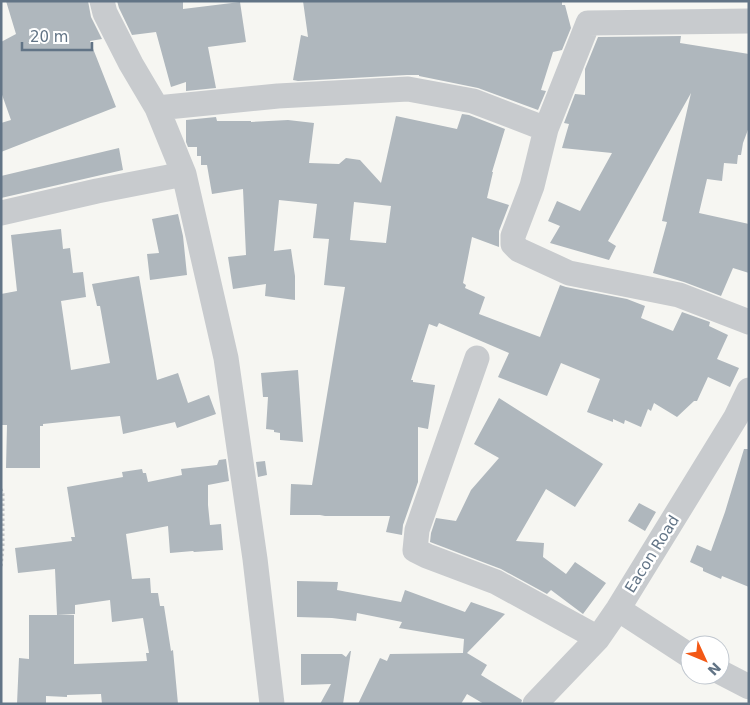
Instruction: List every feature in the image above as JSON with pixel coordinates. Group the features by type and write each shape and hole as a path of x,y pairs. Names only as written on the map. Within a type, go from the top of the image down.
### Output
{"street":[{"path":"102,1 105,13 131,64 157,108 184,174 226,358 255,559 272,704"},
{"path":"749,21 588,23 546,129 532,186 513,236 513,244 519,250 569,273 679,295 749,322"},
{"path":"157,108 278,96 408,89 473,101 546,129"},
{"path":"1,213 184,174"},
{"path":"477,358 416,530 415,550 496,582 598,638"},
{"name":"Eacon Road","path":"535,704 598,638 618,609 726,432 749,390"},
{"path":"618,609 680,649"},
{"path":"730,677 749,686"}],"path":[{"path":"1,489 3,494 1,568"}],"building":[{"path":"6,1 88,1 91,17 102,39 90,41 116,107 1,152 1,123 11,120 1,92 1,42 16,34"},
{"path":"117,1 183,1 183,9 240,2 246,42 208,47 216,88 186,91 186,82 171,87 156,32 132,35"},
{"path":"303,1 562,1 562,5 565,5 571,28 562,50 553,52 541,90 546,91 538,110 478,88 419,75 293,80 301,35 308,37"},
{"path":"681,36 680,43 749,54 749,127 741,155 738,155 737,164 724,163 722,181 707,179 699,213 749,224 749,273 733,268 721,296 653,273 667,222 662,221 691,93 608,241 616,246 609,260 550,243 560,226 548,221 557,201 580,211 612,153 562,148 569,124 564,123 575,94 585,95 585,69 598,37"},
{"path":"462,114 505,129 492,172 487,198 509,205 499,231 499,247 472,237 463,283 466,285 465,288 485,297 479,314 540,337 560,285 627,299 645,306 641,318 673,331 682,312 710,322 709,326 728,335 717,359 739,368 730,387 708,377 697,401 694,401 677,417 654,403 651,411 648,409 641,427 625,420 624,424 613,419 613,422 587,412 600,379 561,363 547,396 498,377 509,353 439,323 437,327 429,324 411,380 413,382 435,385 428,429 418,427 418,482 403,525 402,535 386,532 390,516 290,515 291,484 312,485 345,287 324,285 329,239 313,238 317,204 279,200 274,251 291,249 295,276 295,300 265,296 266,284 233,289 228,257 246,255 243,189 212,194 207,165 201,165 201,156 197,156 197,147 188,147 186,142 186,120 216,117 217,121 288,120 314,123 309,163 339,164 346,158 360,160 381,183 396,116 457,129","holes":["354,202 391,206 386,243 350,240"]},
{"path":"119,148 123,170 1,198 1,176"},
{"path":"178,214 183,236 187,275 150,280 147,254 159,253 152,219"},
{"path":"61,229 63,249 70,248 73,273 83,272 86,297 61,301 71,370 110,363 100,306 97,306 92,284 139,276 157,380 178,373 188,403 209,395 216,414 177,428 175,422 123,434 120,416 43,424 43,426 40,426 40,468 6,468 7,425 1,425 1,294 17,291 11,235"},
{"path":"298,370 303,442 280,440 280,433 266,429 268,397 263,397 261,373"},
{"path":"499,398 603,464 575,507 546,489 516,541 544,543 543,557 566,574 575,562 606,583 583,614 551,590 547,594 501,569 430,542 436,518 456,521 471,490 499,458 474,444"},
{"path":"744,449 749,449 749,587 722,576 721,579 703,571 703,568 690,562 697,545 711,551"},
{"path":"226,459 229,481 208,485 208,505 210,525 221,524 223,550 170,553 168,526 126,534 132,579 150,578 151,593 158,593 160,606 164,606 171,651 173,650 178,704 102,704 101,694 67,695 67,697 46,696 46,704 17,704 19,658 29,659 29,615 57,615 55,569 18,573 15,548 72,541 71,537 75,537 67,487 123,477 122,472 142,469 143,473 146,473 148,482 182,475 181,469 217,465 219,460","holes":["110,600 112,622 143,618 149,653 146,653 147,661 74,664 74,615 57,615 75,614 75,605"]},
{"path":"265,461 267,475 258,477 256,462"},
{"path":"639,503 656,512 645,531 628,521"},
{"path":"297,581 338,582 337,590 401,602 405,590 465,612 471,602 505,614 467,653 487,665 481,675 522,700 521,704 484,704 467,694 461,704 358,704 380,658 387,661 390,654 463,653 464,639 399,628 402,622 357,613 356,621 297,617"},
{"path":"350,651 343,704 320,704 331,684 301,685 301,654 342,654 346,657"}]}
